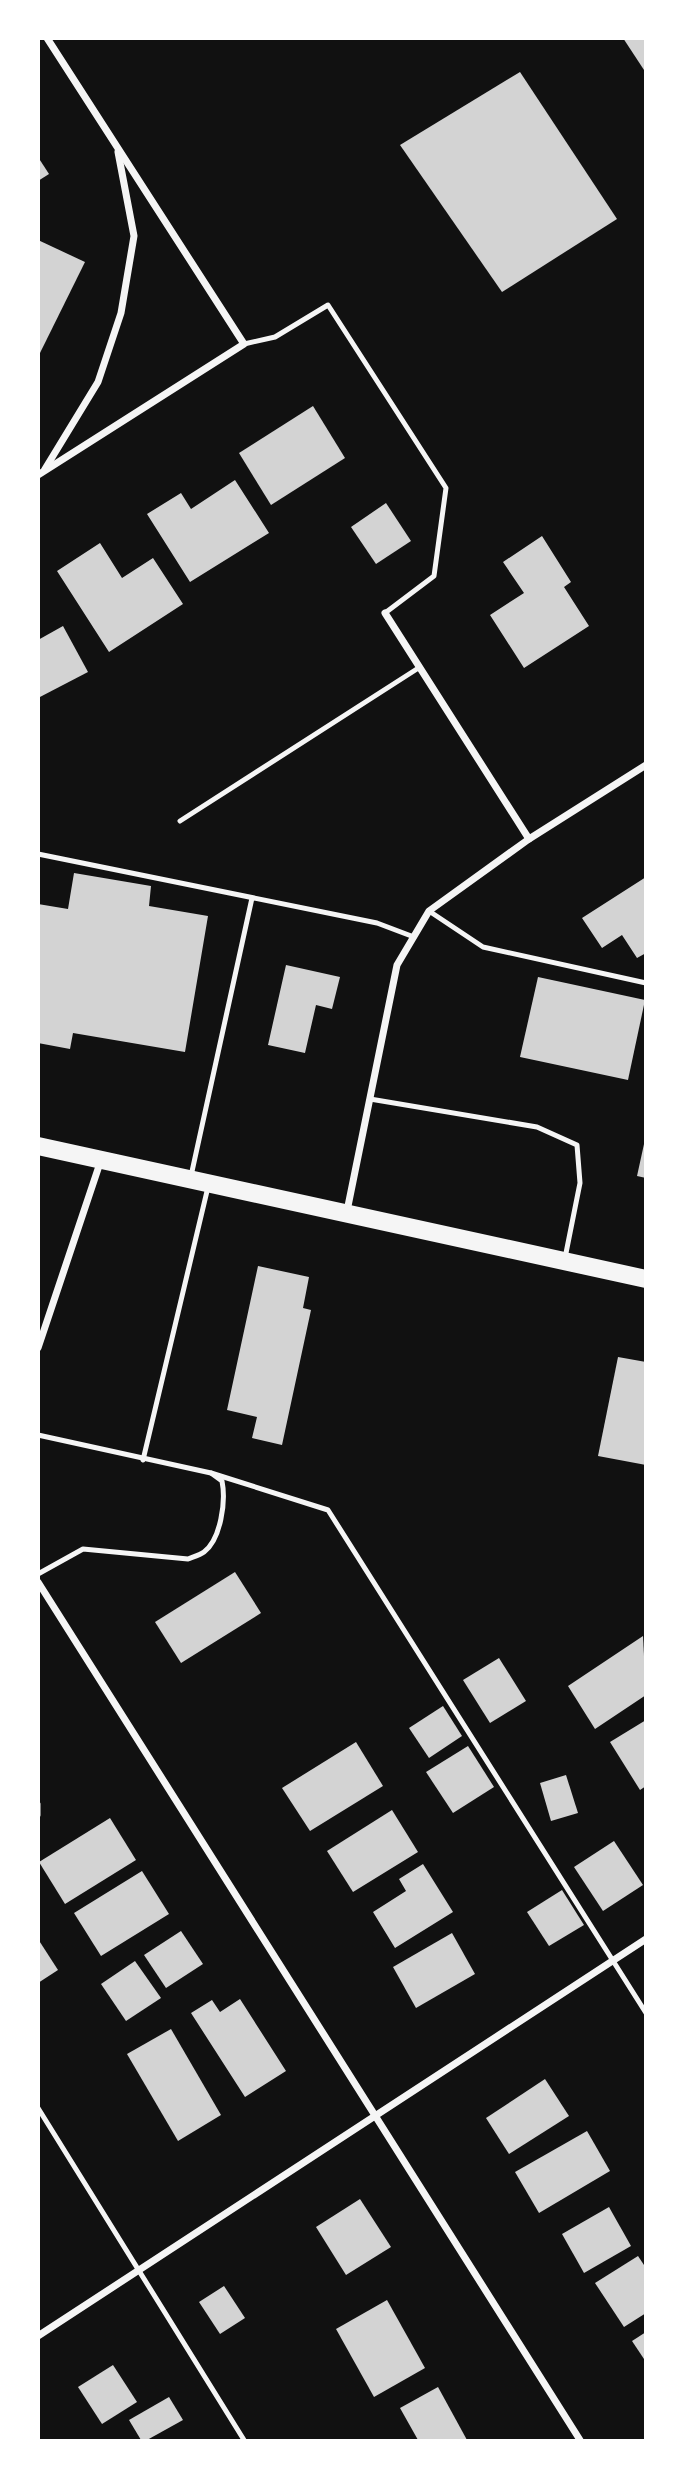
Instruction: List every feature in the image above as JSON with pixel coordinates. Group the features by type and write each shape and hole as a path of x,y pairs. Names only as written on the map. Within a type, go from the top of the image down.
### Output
{"main road":[{"path":"38,1146 347,1211 646,1279"}],"street":[{"path":"41,474 244,344 47,38"},
{"path":"41,474 98,382 121,313 134,236 117,148"},
{"path":"385,613 529,839"},
{"path":"347,1211 397,965 429,911 529,839 646,765"},
{"path":"38,1348 102,1160"},
{"path":"38,1582 580,2441"},
{"path":"38,2336 646,1939"}],"lane":[{"path":"244,344 275,337 328,305 446,488 434,576 385,613"},
{"path":"180,821 420,667"},
{"path":"38,854 377,923 414,937"},
{"path":"191,1179 253,898"},
{"path":"429,911 483,947 646,983"},
{"path":"370,1099 537,1127 576,1144 580,1183 565,1261"},
{"path":"143,1460 209,1182"},
{"path":"38,1435 211,1473 328,1510 646,2013"},
{"path":"38,1574 83,1549 188,1559 204,1552 215,1537 224,1493 222,1481 211,1473"},
{"path":"38,1804 38,1815"},
{"path":"38,2108 141,2269 244,2441"}],"building":[{"path":"623,38 646,38 646,73"},
{"path":"520,72 617,219 502,292 400,145"},
{"path":"38,157 49,174 38,181"},
{"path":"38,240 85,262 38,357"},
{"path":"313,406 345,458 271,505 239,453"},
{"path":"235,480 269,533 190,582 147,514 181,493 191,509"},
{"path":"386,503 411,541 376,564 351,527"},
{"path":"542,536 571,582 564,587 589,626 524,668 490,615 524,593 503,562"},
{"path":"100,543 122,578 153,558 183,604 109,652 57,571"},
{"path":"63,626 88,672 38,698 38,640"},
{"path":"74,873 151,886 149,906 208,916 185,1052 73,1033 70,1049 38,1043 38,904 68,909"},
{"path":"646,877 646,953 637,958 622,935 602,948 582,918"},
{"path":"286,965 340,977 332,1009 316,1005 305,1053 268,1045"},
{"path":"538,977 645,1000 628,1080 520,1057"},
{"path":"646,1144 646,1178 637,1176"},
{"path":"258,1266 309,1277 303,1308 311,1310 282,1445 252,1438 257,1417 227,1410"},
{"path":"618,1357 646,1362 646,1465 598,1456"},
{"path":"235,1572 261,1613 181,1663 155,1622"},
{"path":"643,1636 646,1695 595,1729 568,1686"},
{"path":"499,1658 526,1701 490,1723 463,1680"},
{"path":"443,1706 462,1736 429,1758 409,1728"},
{"path":"646,1720 646,1786 640,1790 610,1742"},
{"path":"356,1742 383,1786 310,1831 282,1788"},
{"path":"468,1746 494,1787 453,1813 426,1772"},
{"path":"566,1775 578,1813 551,1821 540,1783"},
{"path":"392,1810 418,1852 353,1892 327,1851"},
{"path":"110,1818 136,1860 65,1904 39,1862"},
{"path":"614,1841 643,1885 603,1911 574,1867"},
{"path":"423,1864 453,1912 395,1948 373,1912 406,1891 399,1879"},
{"path":"142,1871 169,1914 101,1956 74,1913"},
{"path":"562,1890 584,1925 549,1946 527,1912"},
{"path":"181,1931 203,1964 166,1988 144,1955"},
{"path":"452,1933 475,1974 416,2008 393,1967"},
{"path":"38,1939 58,1970 38,1983"},
{"path":"135,1961 161,1998 126,2021 101,1984"},
{"path":"240,1999 286,2071 245,2097 191,2013 212,2000 220,2012"},
{"path":"171,2029 221,2115 178,2141 127,2054"},
{"path":"545,2079 569,2116 509,2154 486,2118"},
{"path":"587,2131 610,2171 539,2213 515,2172"},
{"path":"360,2199 391,2247 346,2275 316,2227"},
{"path":"609,2207 631,2246 584,2273 562,2234"},
{"path":"638,2256 646,2268 646,2313 624,2327 595,2283"},
{"path":"224,2286 245,2318 220,2334 199,2302"},
{"path":"387,2300 425,2368 374,2397 336,2329"},
{"path":"646,2332 646,2362 632,2341"},
{"path":"113,2365 137,2402 102,2424 78,2387"},
{"path":"438,2387 467,2440 418,2440 400,2408"},
{"path":"169,2397 183,2420 147,2440 141,2440 129,2420"}]}
